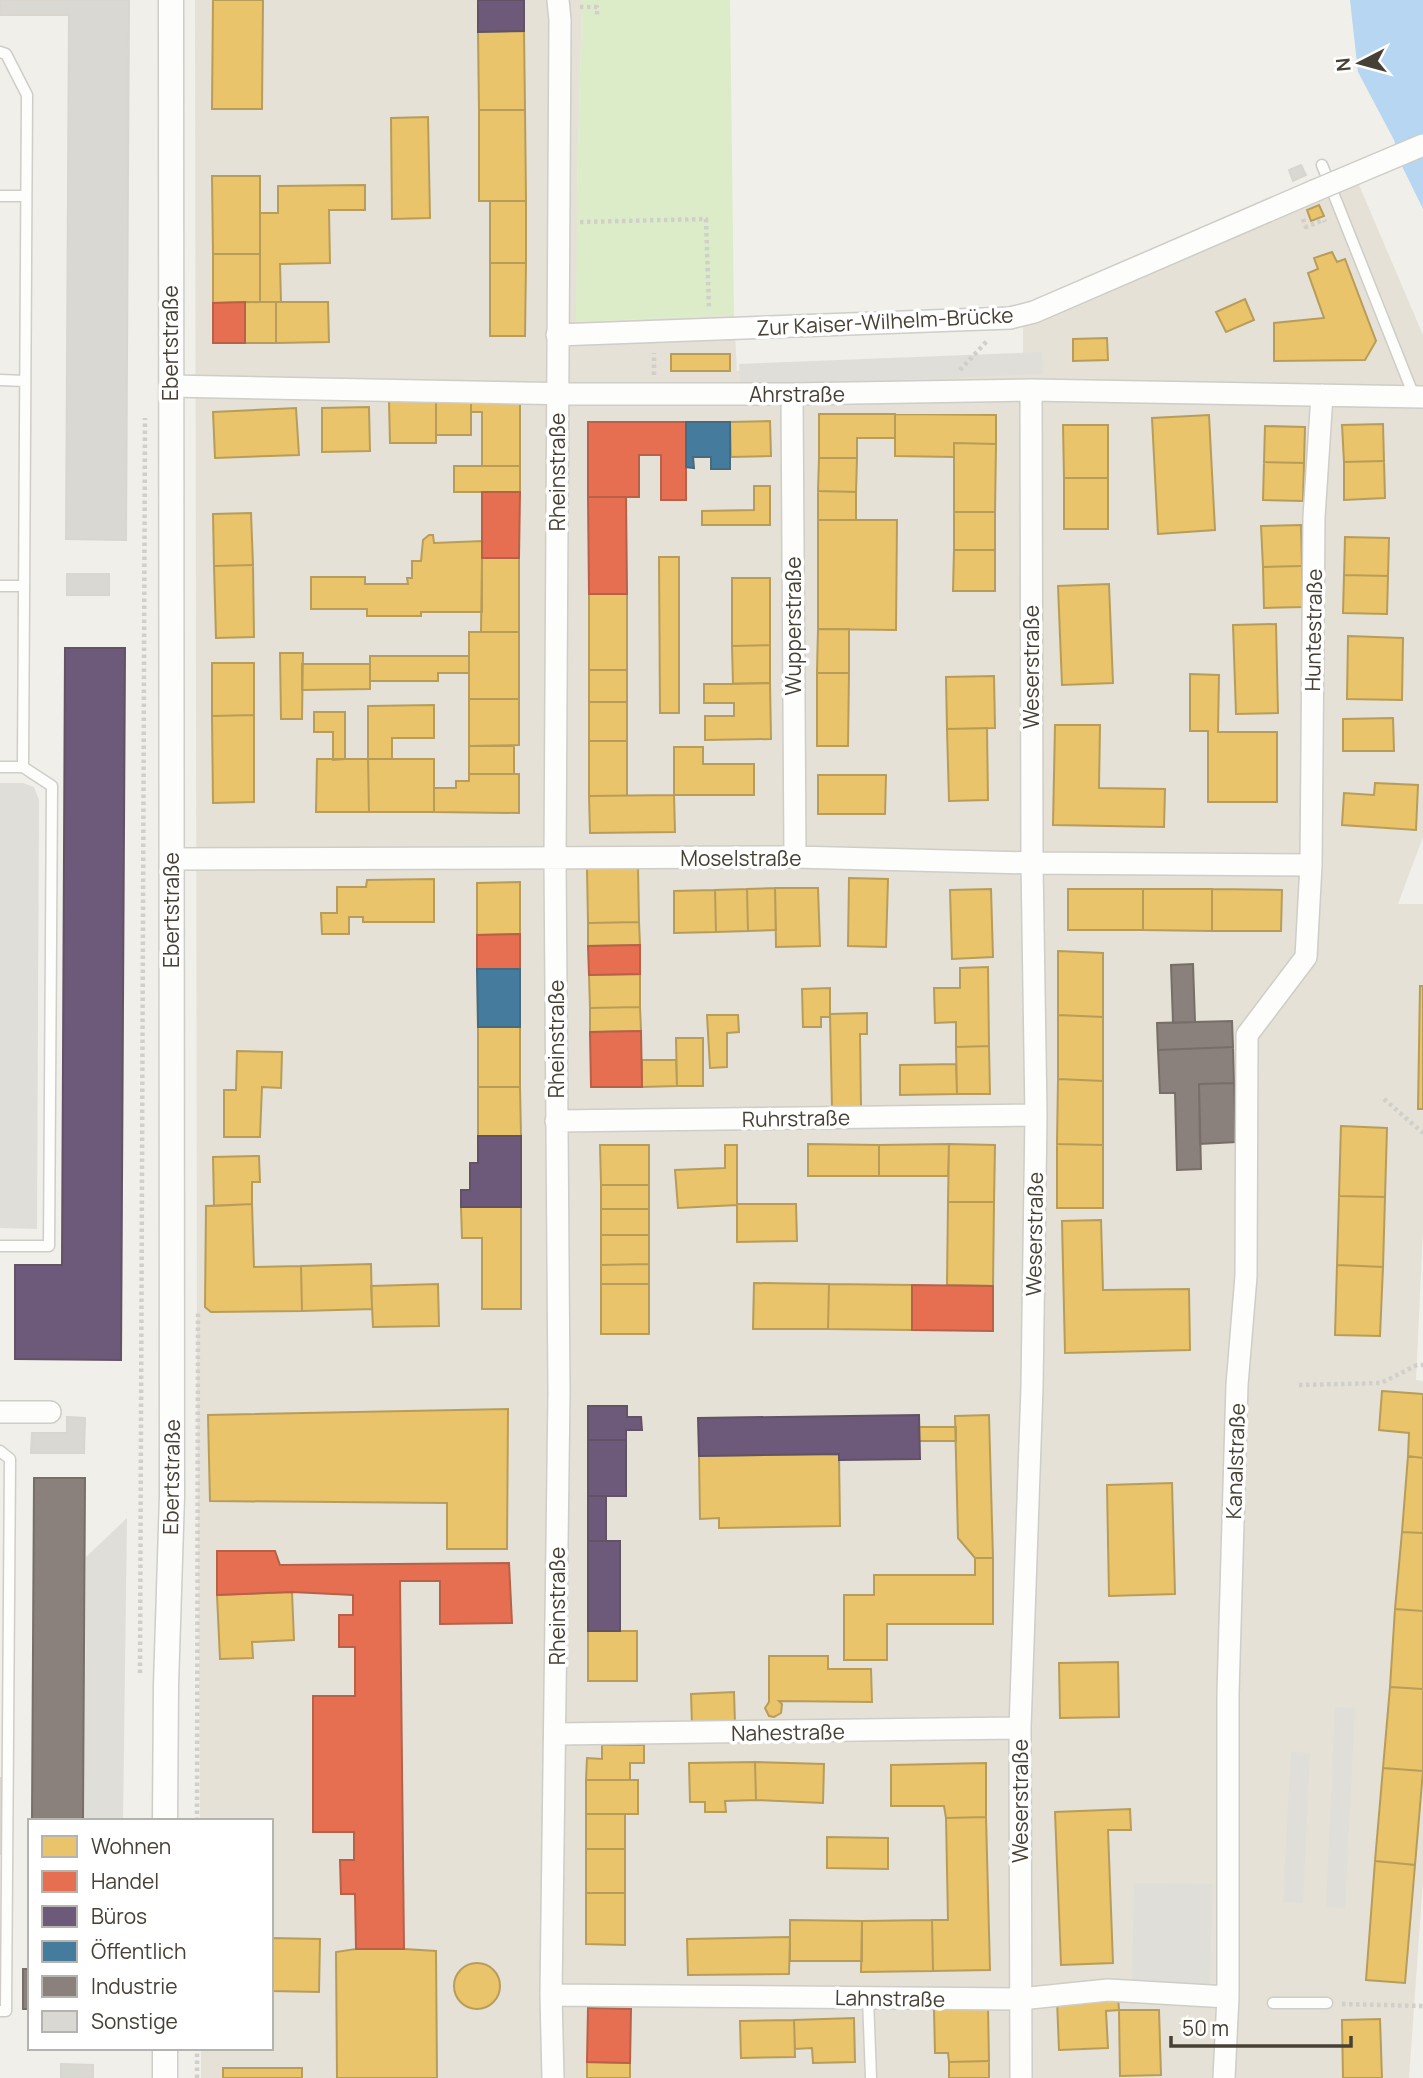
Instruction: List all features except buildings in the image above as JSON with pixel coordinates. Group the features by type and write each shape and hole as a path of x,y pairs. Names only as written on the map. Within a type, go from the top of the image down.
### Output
{"street":[{"name":"Ebertstraße","path":"165,1819 172,1496 171,0"},
{"name":"Rheinstraße","path":"553,2078 551,1995 559,1393 555,859 558,0"},
{"name":"Zur Kaiser-Wilhelm-Brücke","path":"557,335 1010,317 1034,312 1423,145"},
{"name":"Ahrstraße","path":"170,386 558,394 1031,390 1418,396"},
{"name":"Weserstraße","path":"1021,2078 1020,1728 1032,1387 1036,1115 1032,863 1031,390"},
{"name":"Wupperstraße","path":"792,394 795,858"},
{"name":"Huntestraße","path":"1311,865 1314,517 1322,394"},
{"name":"Moselstraße","path":"171,859 795,858 1311,865"},
{"name":"Kanalstraße","path":"1224,2078 1227,1997 1228,1694 1237,1385 1246,1276 1247,1035 1307,957 1311,865"},
{"name":"Ruhrstraße","path":"556,1121 1036,1115"},
{"path":"0,1412 50,1412"},
{"name":"Nahestraße","path":"556,1734 1020,1728"},
{"name":"Lahnstraße","path":"551,1995 1020,1999 1108,1990 1227,1997"},
{"path":"165,2050 165,2078"}],"lane":[{"path":"0,52 6,54 27,95 23,766"},
{"path":"1322,165 1418,396"},
{"path":"0,196 26,196"},
{"path":"0,380 25,381"},
{"path":"0,586 24,586"},
{"path":"0,766 23,766 52,786 48,1246 0,1246"},
{"path":"0,1451 10,1459 6,2011 0,2011"},
{"path":"868,1998 871,2078"},
{"path":"1273,2003 1327,2003"}],"path":[{"path":"579,7 597,7 597,16"},
{"path":"580,222 706,219 709,316"},
{"path":"1306,227 1324,220 1328,230"},
{"path":"140,1686 145,416"},
{"path":"1384,1099 1423,1133"},
{"path":"1299,1385 1381,1383 1417,1365 1423,1365"},
{"path":"1327,2003 1423,2006"},
{"path":"197,2050 197,2078"}],"shaded area":[{"path":"195,0 582,0 577,322 734,315 737,371 1023,366 1023,321 1356,178 1423,335 1423,837 1398,904 1423,904 1423,1230 1416,1380 1423,1381 1423,1881 1409,2078 201,2078 201,2050 273,2050 273,1819 200,1819"},
{"path":"1042,352 1043,374 740,386 739,364"},
{"path":"0,783 23,783 34,787 39,800 37,1229 0,1228"},
{"path":"127,1518 123,1819 84,1819 86,1557"},
{"path":"1335,1707 1355,1708 1345,1908 1326,1907"},
{"path":"1291,1752 1310,1753 1303,1903 1283,1902"},
{"path":"1134,1883 1212,1884 1210,1986 1132,1984"}],"green space":[{"path":"582,0 730,0 734,315 576,322"}],"water":[{"path":"1350,0 1423,0 1423,209 1400,162 1394,140 1358,72"}]}
